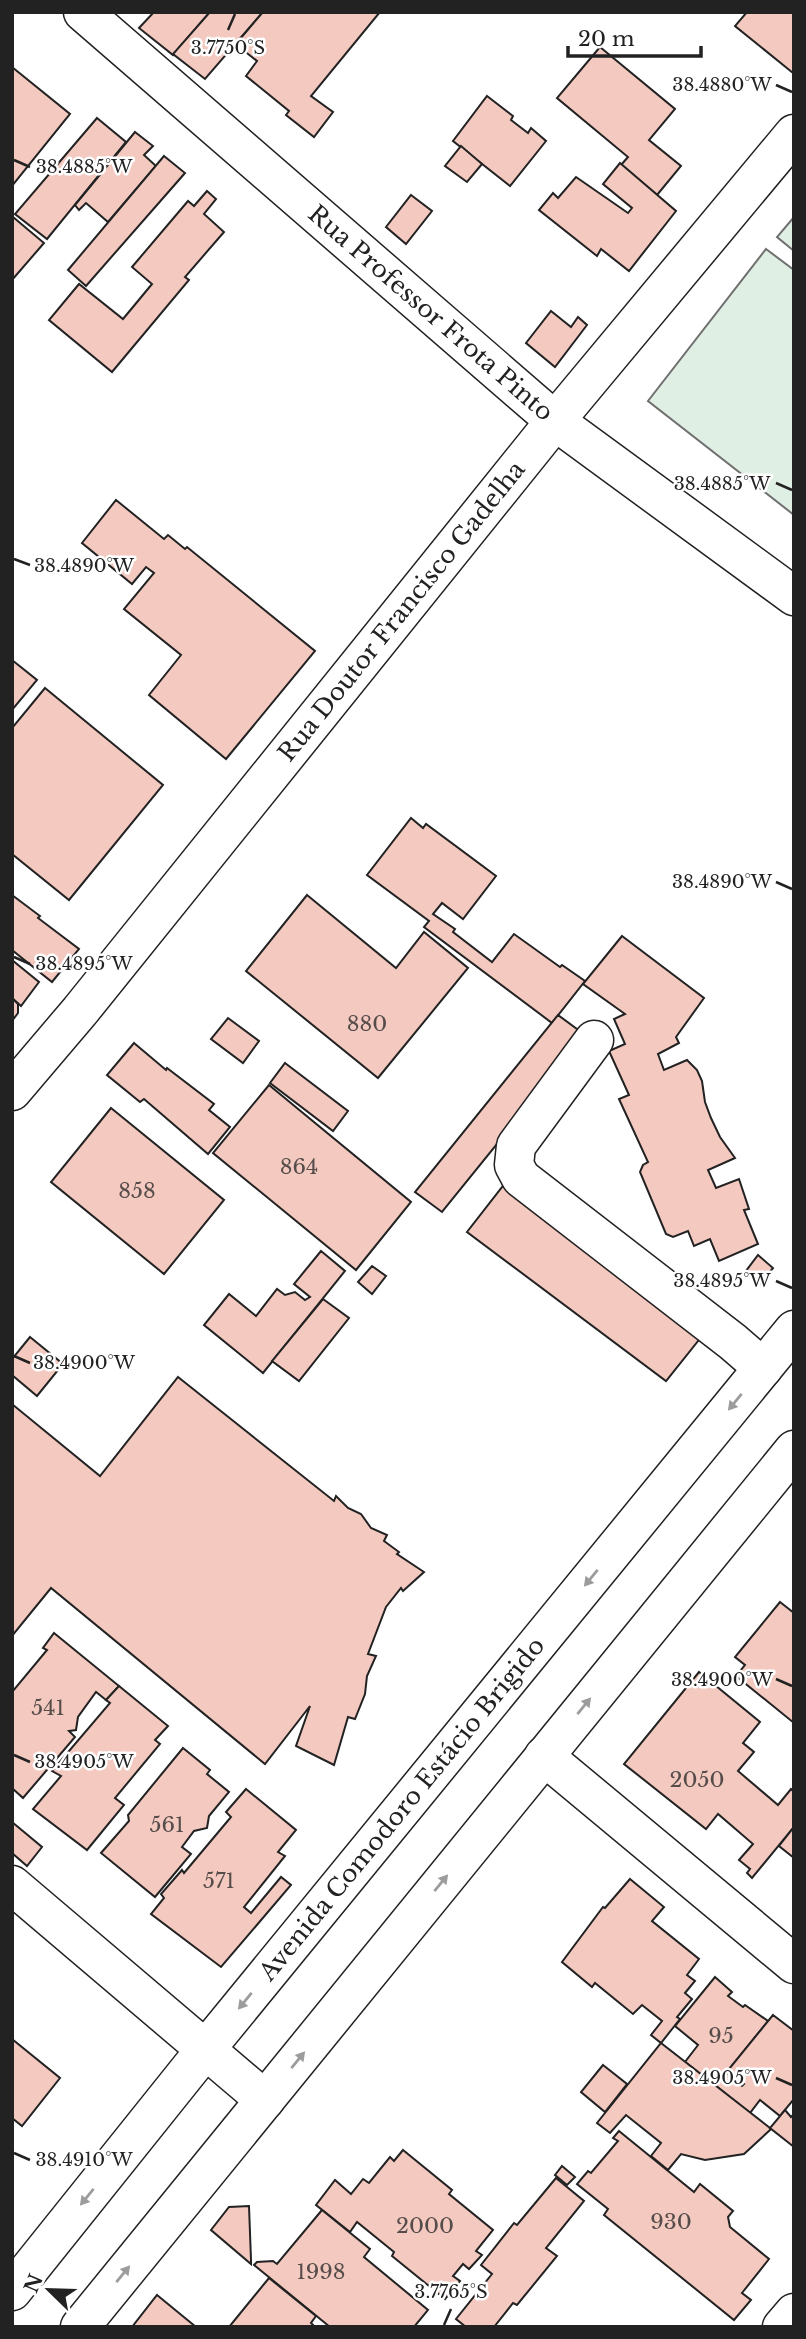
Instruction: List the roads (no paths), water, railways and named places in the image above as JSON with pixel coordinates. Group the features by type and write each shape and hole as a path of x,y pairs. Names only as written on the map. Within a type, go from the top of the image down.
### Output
{"street":[{"name":"Rua Professor Frota Pinto","path":"83,12 555,421 794,596"},
{"name":"Rua Doutor Francisco Gadelha","path":"12,1091 80,1011 555,421 794,134"},
{"path":"594,1040 516,1146 514,1165 521,1178 763,1368"},
{"name":"Avenida Comodoro Estácio Brigido","path":"12,2291 205,2050 794,1331"},
{"path":"80,2327 794,1450"},
{"path":"544,1756 794,1964"},
{"path":"12,1885 265,2100"},
{"path":"782,2327 794,2313"}]}
